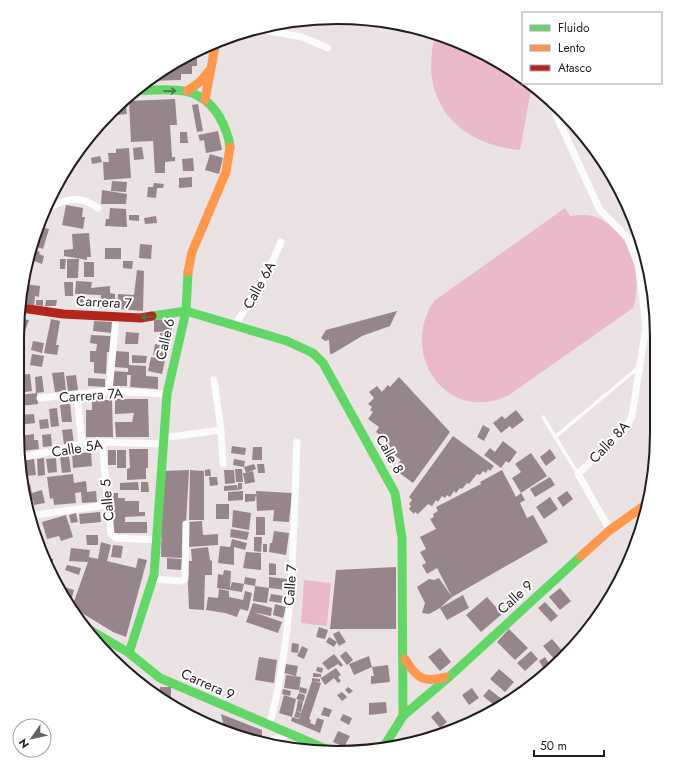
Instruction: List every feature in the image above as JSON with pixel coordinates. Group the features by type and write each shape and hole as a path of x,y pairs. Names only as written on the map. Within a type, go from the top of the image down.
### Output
{"street":[{"path":"271,31 302,37 328,48"},
{"path":"143,92 187,91 205,100 215,49"},
{"path":"187,91 200,82 213,64"},
{"name":"Calle 6","path":"129,653 153,579 158,540 162,441 167,394 186,311 188,265 192,252 226,173 230,150 228,135 221,119 205,100"},
{"name":"Calle 8A","path":"556,114 600,210 628,238 639,267 646,326 630,421 578,474 610,530"},
{"path":"53,206 71,198 83,200 98,208"},
{"name":"Calle 6A","path":"234,327 261,283 281,242"},
{"name":"Carrera 7","path":"26,309 64,314 141,318 186,311"},
{"name":"Calle 8","path":"186,311 303,348 313,353 324,363 395,493 401,519 404,659 403,716"},
{"path":"109,391 116,317"},
{"path":"214,380 221,430 223,464"},
{"name":"Carrera 7A","path":"40,398 109,391 167,394"},
{"path":"76,395 82,444"},
{"name":"Calle 5A","path":"25,457 82,444 102,442 162,441 221,430"},
{"name":"Calle 5","path":"102,442 107,505 112,536 158,540"},
{"name":"Calle 7","path":"269,726 286,640 297,442"},
{"path":"35,515 107,505"},
{"name":"Calle 9","path":"403,716 450,676 610,530 640,508"},
{"path":"153,579 182,581 185,579 186,524"},
{"name":"Carrera 9","path":"99,635 129,653 160,678 315,745"},
{"path":"404,659 417,676 423,680 431,681 450,676"},
{"path":"387,742 403,716"},
{"path":"274,740 288,734"}],"lane":[{"path":"555,437 640,366"},
{"path":"543,417 578,474"}],"shaded area":[{"path":"434,40 438,41 475,56 494,66 531,91 520,150 497,146 477,138 460,127 446,114 437,97 432,78 431,56"},
{"path":"565,208 570,216 581,215 598,218 619,234 626,244 632,257 635,270 636,296 633,308 509,395 487,402 466,401 449,393 435,380 426,362 422,343 424,322 434,301"},
{"path":"304,580 331,583 327,626 301,623"}],"building":[{"path":"197,57 197,66 192,66 192,74 181,74 181,80 158,81"},
{"path":"175,99 177,125 170,125 172,157 175,157 175,161 165,162 165,173 155,173 153,141 131,142 129,104 132,101"},
{"path":"198,104 203,131 197,132 192,105"},
{"path":"126,107 127,114 117,115"},
{"path":"218,131 222,150 206,153 204,140 200,141 198,135"},
{"path":"180,132 187,132 188,143 180,143"},
{"path":"142,147 144,159 134,160 133,148"},
{"path":"129,148 131,178 104,180 103,162 109,162 108,153 116,153 116,149"},
{"path":"210,154 223,158 219,174 205,170"},
{"path":"100,156 102,162 92,164 91,158"},
{"path":"193,158 194,171 183,171 182,159"},
{"path":"192,177 192,187 179,188 179,178"},
{"path":"112,181 127,182 126,192 111,191"},
{"path":"154,183 164,184 163,188 157,188 156,198 147,197 148,187 153,187"},
{"path":"102,190 127,194 126,204 101,204"},
{"path":"66,205 83,208 82,217 85,217 83,229 62,225"},
{"path":"110,208 126,209 127,227 105,226 106,219 109,219"},
{"path":"129,215 139,215 139,221 129,220"},
{"path":"156,216 157,223 145,224 144,218"},
{"path":"44,228 49,229 43,249 38,247"},
{"path":"89,233 91,257 87,257 87,260 64,256 64,250 73,249 72,234"},
{"path":"140,244 152,245 151,259 139,258"},
{"path":"105,248 121,248 121,259 105,259"},
{"path":"37,251 40,252 39,254 44,256 42,264 34,261"},
{"path":"60,259 66,259 65,269 60,269"},
{"path":"67,259 79,259 78,278 67,278"},
{"path":"123,261 133,261 132,269 123,268"},
{"path":"84,262 94,262 94,277 84,277"},
{"path":"137,270 144,271 143,311 117,309 118,294 134,295"},
{"path":"76,281 92,282 91,288 110,286 110,293 115,294 115,304 110,304 110,309 100,308 101,295 75,294"},
{"path":"64,282 73,282 73,296 65,296"},
{"path":"29,285 40,286 39,297 35,296 34,305 26,304"},
{"path":"76,296 87,297 87,304 77,304"},
{"path":"36,300 43,300 43,306 36,305"},
{"path":"46,300 57,300 56,306 45,306"},
{"path":"397,311 390,326 362,336 332,354 330,354 329,340 325,341 321,338 326,330"},
{"path":"25,319 29,320 25,331"},
{"path":"51,319 60,321 56,345 59,345 57,355 44,353"},
{"path":"171,319 172,331 154,332 154,320"},
{"path":"94,321 113,322 112,333 93,331"},
{"path":"126,332 139,333 138,344 125,344"},
{"path":"160,333 171,333 170,343 160,342"},
{"path":"91,335 111,336 110,352 107,352 106,374 94,373 94,362 90,362 90,351 96,351 97,344 90,343"},
{"path":"33,341 44,343 42,353 31,350"},
{"path":"155,344 168,347 166,358 153,355"},
{"path":"115,351 129,352 129,365 146,366 146,376 158,377 158,389 130,387 131,375 127,375 127,386 112,386 112,371 128,372 128,368 114,367"},
{"path":"32,354 44,356 42,367 30,365"},
{"path":"132,355 147,356 146,363 132,363"},
{"path":"151,357 165,360 162,374 148,371"},
{"path":"64,372 66,391 55,392 52,373"},
{"path":"30,374 32,391 24,392 24,375"},
{"path":"76,375 78,390 68,391 66,376"},
{"path":"42,376 44,392 36,393 35,377"},
{"path":"399,377 450,432 413,483 394,469 401,460 383,446 387,441 376,432 379,427 368,419 373,412 370,410 372,407 368,404 374,398 369,392 377,386 382,392 388,385 390,387"},
{"path":"88,378 105,379 105,387 88,386"},
{"path":"37,393 38,404 24,406 24,394"},
{"path":"115,399 148,399 149,437 116,437 115,422 132,422 134,413 115,414"},
{"path":"92,400 112,400 113,437 86,437 86,410 92,410"},
{"path":"70,404 72,422 62,422 60,405"},
{"path":"57,408 59,426 51,427 49,409"},
{"path":"516,410 524,420 512,429 510,426 501,433 493,423 502,416 505,419"},
{"path":"34,414 35,423 24,424 24,415"},
{"path":"48,419 49,428 40,429 39,420"},
{"path":"483,425 490,429 484,441 477,437"},
{"path":"72,429 74,444 64,445 62,430"},
{"path":"34,434 34,440 38,440 39,449 25,451 24,435"},
{"path":"51,434 52,446 43,447 42,435"},
{"path":"453,436 494,466 490,471 488,469 486,473 483,471 480,475 477,474 469,484 467,483 456,493 454,491 450,497 447,495 445,498 442,496 438,502 436,500 432,506 428,504 418,514 415,512 414,514 409,509 411,506 409,504 412,500 409,497"},
{"path":"503,441 517,452 509,463 506,461 501,468 484,455 490,448 495,452"},
{"path":"232,446 246,448 245,455 231,453"},
{"path":"253,447 262,447 262,460 252,460"},
{"path":"129,449 148,449 148,468 146,468 146,479 127,480 127,469 130,468"},
{"path":"550,449 556,458 546,466 540,457"},
{"path":"108,450 116,450 116,465 108,465"},
{"path":"117,450 126,450 126,468 117,468"},
{"path":"91,452 92,466 73,468 72,454"},
{"path":"531,453 547,476 521,493 512,478 521,472 515,464"},
{"path":"69,456 71,472 62,473 60,457"},
{"path":"44,458 45,475 38,476 37,459"},
{"path":"56,458 57,472 48,473 46,459"},
{"path":"34,459 36,475 27,476 26,460"},
{"path":"234,459 245,461 244,467 233,465"},
{"path":"254,464 256,469 246,473 244,467"},
{"path":"257,464 264,464 265,473 258,473"},
{"path":"210,469 211,476 205,476 205,470"},
{"path":"235,469 242,469 243,482 236,482"},
{"path":"189,470 184,558 161,557 162,471"},
{"path":"190,470 204,471 204,520 189,520"},
{"path":"224,470 234,470 235,483 225,484"},
{"path":"502,470 516,497 521,493 525,500 520,503 527,518 533,515 548,542 452,597 437,568 427,574 422,565 426,563 420,552 426,549 420,537 436,529 430,519 434,517 433,514 438,511 436,507 481,484 480,482"},
{"path":"253,471 255,482 245,484 243,473"},
{"path":"73,474 74,483 86,481 87,492 96,491 97,502 82,503 81,492 75,493 76,503 54,505 53,498 50,499 47,477"},
{"path":"209,477 217,477 218,485 210,486"},
{"path":"550,477 555,485 535,497 530,489"},
{"path":"138,482 139,490 120,490 120,483"},
{"path":"141,482 148,482 149,492 141,492"},
{"path":"238,483 242,483 242,489 238,490"},
{"path":"29,484 30,484 32,493 42,490 45,503 34,505"},
{"path":"237,485 238,490 224,491 224,486"},
{"path":"243,491 243,500 228,501 228,492"},
{"path":"256,491 292,493 289,522 273,521 274,510 257,511"},
{"path":"567,491 573,499 563,507 557,498"},
{"path":"112,493 118,493 118,498 125,498 125,501 139,501 139,512 145,512 145,516 125,517 125,522 147,522 147,533 113,533"},
{"path":"245,494 256,494 255,501 245,502"},
{"path":"550,497 558,509 544,519 536,507"},
{"path":"216,504 229,504 229,519 216,519"},
{"path":"233,510 251,513 249,530 232,527"},
{"path":"100,512 101,522 80,524 79,514"},
{"path":"76,513 78,522 71,523 69,515"},
{"path":"66,515 73,537 61,541 59,536 47,539 42,522"},
{"path":"256,517 265,517 265,535 256,535"},
{"path":"202,521 203,535 218,534 218,545 189,547 188,522"},
{"path":"231,529 249,532 247,540 230,537"},
{"path":"274,531 289,533 286,555 269,552"},
{"path":"86,535 98,535 98,545 87,545"},
{"path":"254,537 262,537 261,552 254,551"},
{"path":"232,539 247,543 245,550 234,547 234,565 218,563 220,546 230,547"},
{"path":"101,542 111,545 107,561 136,568 138,558 147,560 126,637 113,632 81,612 74,602 88,562 69,561 71,548 90,550 89,557 98,559"},
{"path":"263,544 267,544 267,552 263,552"},
{"path":"113,545 123,546 121,558 111,557"},
{"path":"208,547 210,560 212,561 212,575 205,575 204,610 189,609 187,561 192,561 191,549"},
{"path":"246,552 261,553 261,570 243,568"},
{"path":"167,558 182,559 181,570 167,569"},
{"path":"269,563 276,564 276,575 269,575"},
{"path":"67,565 81,568 79,575 65,570"},
{"path":"396,567 396,629 330,629 336,570"},
{"path":"224,570 231,571 230,589 232,582 244,584 242,592 217,588 218,574 223,575"},
{"path":"245,577 256,579 255,586 244,584"},
{"path":"269,577 287,579 287,590 269,588"},
{"path":"439,578 452,597 440,608 429,614 422,613 425,603 417,587 429,579 434,580"},
{"path":"255,586 269,588 267,603 253,601"},
{"path":"64,587 74,590 72,599"},
{"path":"560,588 571,601 560,610 549,597"},
{"path":"219,589 229,591 229,597 243,600 245,591 252,593 248,611 233,607 240,609 237,617 225,613 206,610 208,597 218,598"},
{"path":"271,594 283,596 281,603 269,601"},
{"path":"463,595 469,608 447,620 440,608"},
{"path":"487,597 502,614 481,632 466,615"},
{"path":"545,602 558,616 551,622 538,608"},
{"path":"253,603 272,608 271,616 253,612 282,622 278,633 246,622"},
{"path":"275,604 286,607 283,618 273,615"},
{"path":"319,627 328,630 325,639 316,637"},
{"path":"509,629 528,648 515,660 497,642"},
{"path":"339,631 346,642 339,646 333,634"},
{"path":"329,637 337,642 334,647 326,642"},
{"path":"552,639 562,650 554,658 543,646"},
{"path":"292,643 299,644 298,653 291,652"},
{"path":"302,646 308,649 304,659 297,656"},
{"path":"440,648 451,662 440,671 428,657"},
{"path":"346,651 353,660 347,665 340,656"},
{"path":"531,651 538,659 525,671 517,663"},
{"path":"334,654 343,665 341,667 338,664 328,670 322,663"},
{"path":"369,656 372,667 354,675 349,664"},
{"path":"259,657 277,660 274,683 255,680"},
{"path":"545,657 549,663 543,668 539,661"},
{"path":"286,664 298,666 296,676 284,673"},
{"path":"388,665 390,682 371,684 371,676 374,676 372,667"},
{"path":"317,667 323,668 322,673 316,671"},
{"path":"336,668 341,675 338,677 341,681 338,683 334,678 325,685 320,677 313,677 313,673 321,674 321,678"},
{"path":"499,669 514,682 505,692 490,679"},
{"path":"286,675 301,677 299,690 284,688"},
{"path":"312,678 320,679 320,682 312,681"},
{"path":"312,681 321,683 309,719 311,720 310,723 315,725 317,718 324,720 320,733 291,721 292,717 299,719 298,722"},
{"path":"160,687 171,687 171,698 163,693 160,691"},
{"path":"300,687 307,689 306,694 299,692"},
{"path":"348,687 353,691 349,694 345,690"},
{"path":"472,688 479,698 469,705 462,695"},
{"path":"283,689 291,691 290,696 282,694"},
{"path":"489,689 502,699 493,704 483,696"},
{"path":"342,692 347,697 342,701 337,695"},
{"path":"299,693 305,695 304,701 296,699"},
{"path":"284,695 296,699 292,717 279,713"},
{"path":"298,700 303,701 301,712 296,711"},
{"path":"386,702 387,713 369,715 369,703"},
{"path":"324,707 332,710 329,717 321,715"},
{"path":"296,711 301,713 299,718 294,717"},
{"path":"438,711 447,722 440,728 431,717"},
{"path":"221,714 262,730 262,736 236,729 223,724"},
{"path":"343,714 352,718 349,725 340,720"},
{"path":"338,731 350,736 345,746 333,742"}],"traffic: fast":[{"path":"144,91 180,90 201,98 211,105 219,116 229,139 230,147"},
{"path":"129,653 154,575 167,394 186,311 188,272"},
{"path":"152,316 186,311 287,341 313,353 323,363 395,493 402,538 403,716"},
{"path":"387,742 403,716 450,676 581,556"},
{"path":"99,635 129,653 160,678 316,745"}],"traffic: slow":[{"path":"205,100 215,49"},
{"path":"187,91 200,82 210,70"},
{"path":"188,272 192,252 226,172 230,147"},
{"path":"581,556 610,530 640,508"},
{"path":"405,659 413,670 421,677 431,680 445,677"}],"traffic: jam":[{"path":"26,309 63,314 141,318 152,316"}]}
